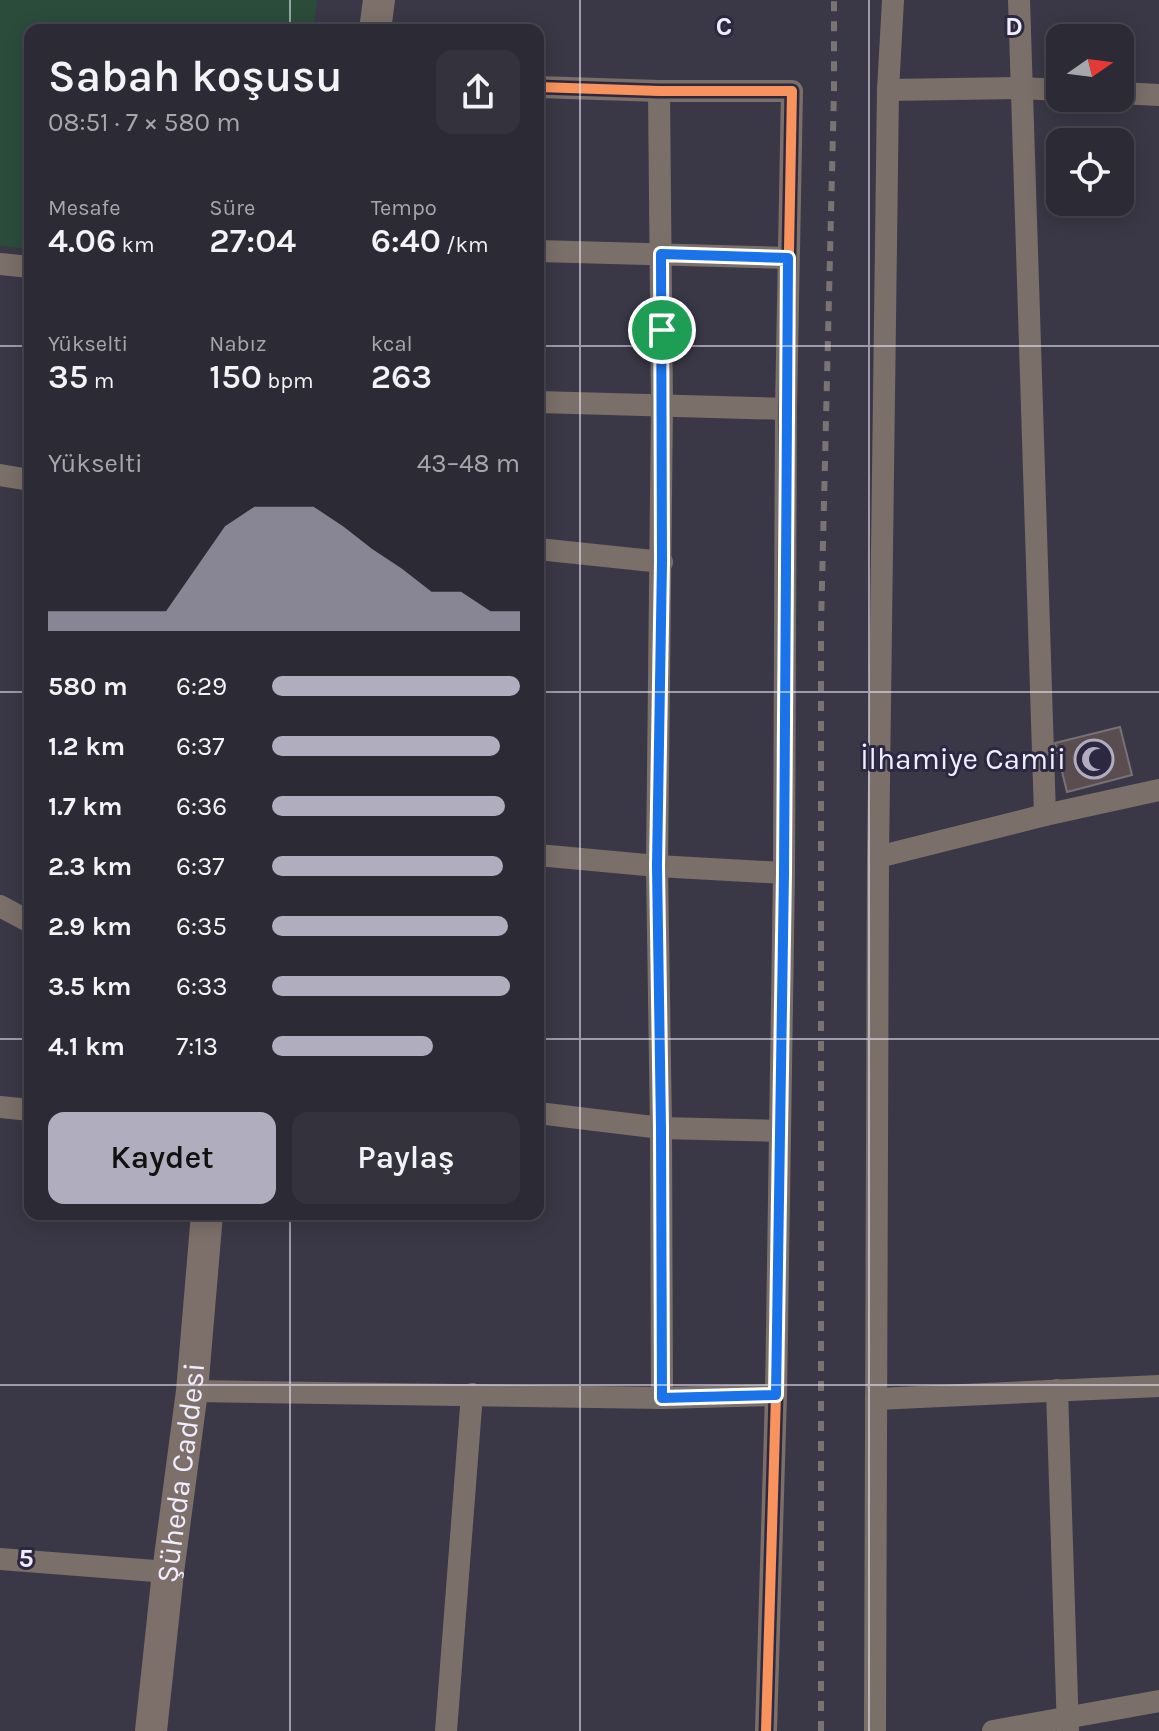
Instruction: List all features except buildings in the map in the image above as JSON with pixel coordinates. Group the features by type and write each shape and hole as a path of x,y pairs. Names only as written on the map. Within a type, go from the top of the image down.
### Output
{"main road":[{"path":"376,24 379,0"},
{"name":"Şüheda Caddesi","path":"151,1731 192,1391 206,1220"}],"street":[{"path":"875,1731 878,857 888,90 893,0"},
{"path":"1019,0 1045,815"},
{"path":"544,87 792,91 776,1395 766,1731"},
{"path":"888,90 1046,89"},
{"path":"659,91 662,562 657,866 662,1398"},
{"path":"1134,94 1159,95"},
{"path":"544,251 788,258"},
{"path":"0,264 24,266"},
{"path":"544,402 786,409"},
{"path":"0,475 24,479"},
{"path":"544,550 662,562"},
{"path":"878,857 1159,790"},
{"path":"544,856 784,873"},
{"path":"0,906 24,919"},
{"path":"0,1107 24,1109"},
{"path":"544,1114 661,1128 780,1131"},
{"path":"876,1399 1159,1386"},
{"path":"1057,1390 1067,1724"},
{"path":"192,1391 662,1398 776,1395"},
{"path":"446,1731 472,1394"},
{"path":"0,1559 168,1572"},
{"path":"993,1731 1067,1724 1159,1701"}],"green space":[{"path":"0,0 317,0 314,24 24,24 24,248 0,246"}],"railway":[{"path":"821,1731 821,625 834,0"}],"cycle path":[{"path":"544,87 792,91 776,1395 766,1731"}],"place":[{"name":"İlhamiye Camii","path":"1094,759"}],"route":[{"path":"661,254 788,258 784,873 776,1395 662,1398 657,866 662,330 661,254"}]}
